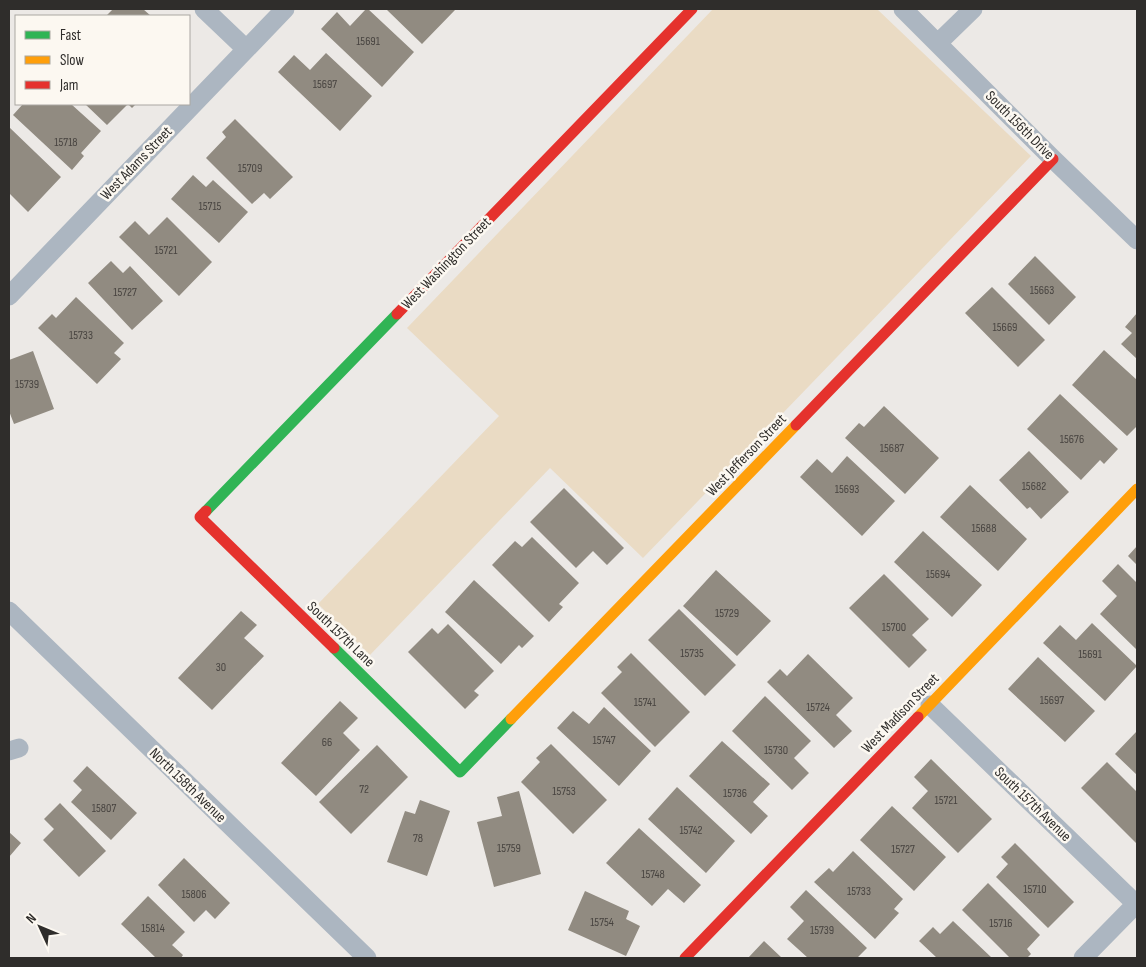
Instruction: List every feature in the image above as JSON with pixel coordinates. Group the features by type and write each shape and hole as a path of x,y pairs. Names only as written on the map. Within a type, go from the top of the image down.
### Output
{"street":[{"path":"204,9 246,49"},
{"name":"West Adams Street","path":"9,296 285,9"},
{"name":"West Washington Street","path":"200,518 692,9"},
{"name":"South 156th Drive","path":"903,9 1137,240"},
{"path":"938,43 973,9"},
{"name":"West Jefferson Street","path":"460,772 1053,159"},
{"name":"West Madison Street","path":"685,958 1137,489"},
{"name":"South 157th Lane","path":"200,518 460,772"},
{"name":"North 158th Avenue","path":"9,611 367,958"},
{"name":"South 157th Avenue","path":"930,705 1137,903"},
{"path":"1083,958 1137,903"}],"shaded area":[{"path":"713,9 877,9 1031,156 643,558 550,468 370,655 318,604 499,416 407,328"}],"building":[{"path":"113,9 143,9 150,15 107,15"},
{"path":"366,9 414,52 382,87 321,29 337,12 350,26"},
{"path":"386,9 454,9 455,10 422,44"},
{"path":"326,53 372,96 340,131 278,72 294,55 310,70"},
{"path":"22,105 72,105 101,131 81,153 84,156 72,170 13,115"},
{"path":"86,105 127,105 107,125"},
{"path":"235,119 293,177 270,199 264,193 252,204 206,158 226,137 222,132"},
{"path":"9,127 61,177 28,212 9,193"},
{"path":"193,175 206,187 213,180 248,212 219,243 171,199"},
{"path":"167,217 212,262 179,296 119,237 135,221 149,235"},
{"path":"1035,256 1076,297 1049,325 1008,284"},
{"path":"111,261 123,273 130,266 163,301 132,330 88,283"},
{"path":"992,287 1045,340 1018,367 965,313"},
{"path":"76,297 124,343 114,353 121,359 97,384 38,328 52,314 56,318"},
{"path":"1137,313 1137,359 1121,344 1132,333 1125,327"},
{"path":"1104,350 1137,380 1137,426 1127,436 1072,385"},
{"path":"33,351 54,409 14,424 9,411 9,360"},
{"path":"1060,394 1118,449 1104,464 1100,460 1081,480 1027,429"},
{"path":"884,406 939,458 905,494 845,438 859,423 864,427"},
{"path":"1029,451 1069,492 1041,519 1030,507 1027,509 999,480"},
{"path":"847,456 895,501 862,536 800,477 817,459 832,473"},
{"path":"970,485 1027,539 998,571 940,517"},
{"path":"564,488 624,548 607,565 593,551 576,568 530,522"},
{"path":"923,531 982,585 952,617 894,562"},
{"path":"532,537 579,583 559,604 563,607 549,622 492,565 515,541 522,547"},
{"path":"1137,546 1137,565 1128,556"},
{"path":"1118,564 1137,583 1137,650 1100,614 1117,596 1102,581"},
{"path":"716,570 771,621 737,656 683,606"},
{"path":"884,574 929,619 912,635 927,650 909,668 849,608"},
{"path":"474,580 534,636 522,648 519,645 501,664 445,612"},
{"path":"679,609 736,665 705,696 648,640"},
{"path":"241,611 257,625 244,638 264,656 212,710 178,678"},
{"path":"1092,623 1137,666 1105,701 1043,643 1060,625 1076,640"},
{"path":"448,624 494,671 474,691 479,695 465,709 408,652 432,628 438,634"},
{"path":"631,653 690,712 655,747 601,693 622,672 617,667"},
{"path":"808,654 853,698 836,715 852,731 834,748 767,682 780,669 787,676"},
{"path":"1038,657 1095,711 1065,742 1008,689"},
{"path":"765,696 811,741 794,758 809,773 792,790 732,731"},
{"path":"340,701 358,718 343,733 360,750 316,796 281,763"},
{"path":"604,707 651,751 619,786 557,728 573,711 589,724"},
{"path":"1137,731 1137,775 1115,754"},
{"path":"722,741 770,784 753,802 768,816 751,834 689,776"},
{"path":"551,744 607,800 573,834 521,782 540,762 536,758"},
{"path":"377,745 408,777 351,834 319,802"},
{"path":"931,759 992,819 958,853 912,808 928,791 914,777"},
{"path":"1107,762 1137,792 1136,843 1081,788"},
{"path":"87,766 137,813 111,840 71,802 82,790 73,781"},
{"path":"677,787 735,841 706,873 648,819"},
{"path":"519,791 541,874 494,887 477,822 502,816 497,797"},
{"path":"420,800 450,811 427,876 387,862 405,811 415,814"},
{"path":"60,803 106,851 79,877 43,840 54,829 44,819"},
{"path":"892,806 946,857 914,891 860,840"},
{"path":"639,828 701,885 684,903 668,889 652,906 606,863"},
{"path":"9,832 21,843 9,857"},
{"path":"1015,843 1074,902 1048,928 996,877 1008,864 1001,857"},
{"path":"853,851 903,899 894,909 899,913 875,939 814,882 829,868 833,872"},
{"path":"184,858 230,903 215,919 206,910 194,922 158,885"},
{"path":"988,883 1040,935 1027,949 1031,954 1027,958 1010,958 962,910"},
{"path":"806,890 867,948 857,958 808,958 787,939 804,921 790,907"},
{"path":"585,891 629,911 626,919 640,926 626,956 568,930"},
{"path":"148,896 185,932 172,945 183,955 181,958 156,958 121,924"},
{"path":"953,921 992,958 937,958 919,941 933,927 940,934"},
{"path":"764,941 782,958 748,958"}],"traffic: fast":[{"path":"206,511 397,314"},
{"path":"334,648 460,772 511,719"}],"traffic: slow":[{"path":"511,719 796,425"},
{"path":"918,717 1137,489"}],"traffic: jam":[{"path":"397,314 692,9"},
{"path":"796,425 1053,159"},
{"path":"206,511 200,517 334,648"},
{"path":"685,958 918,717"}]}
